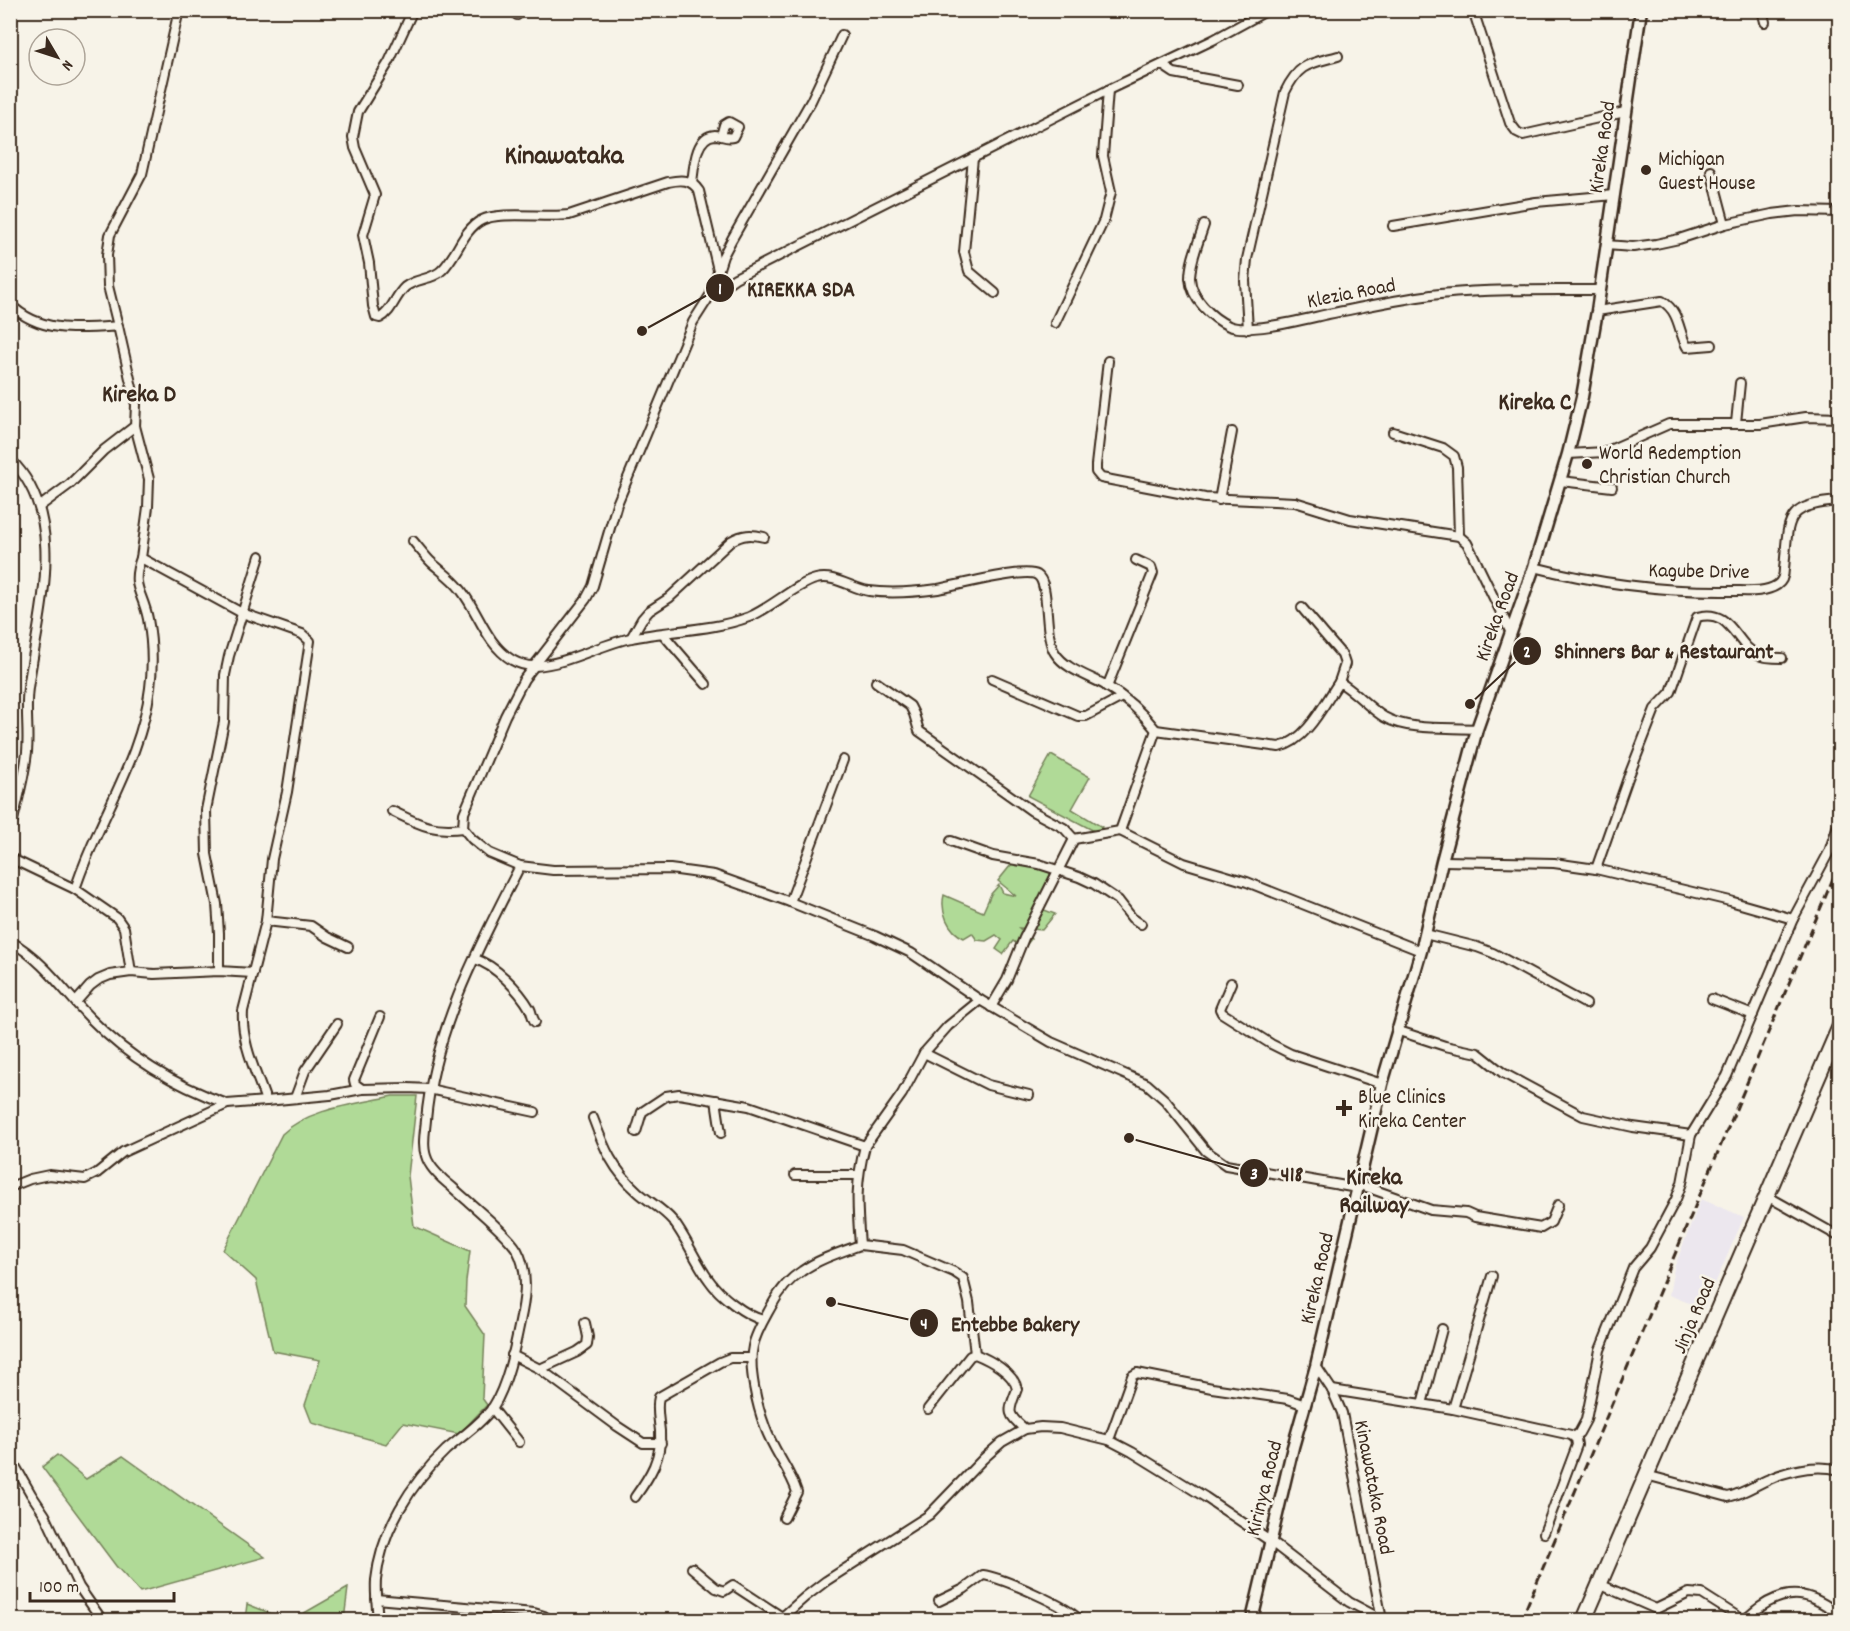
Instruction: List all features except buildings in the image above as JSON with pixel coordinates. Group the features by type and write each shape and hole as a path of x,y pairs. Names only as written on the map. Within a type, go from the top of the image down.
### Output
{"highway":[{"name":"Jinja Road","path":"1584,1620 1839,1026"}],"main road":[{"name":"Kireka Road","path":"1316,1366 1382,1084 1421,951 1477,729 1534,567 1561,481 1582,397 1597,311 1641,10"},
{"name":"Kirinya Road","path":"1252,1620 1270,1541 1316,1366"}],"street":[{"path":"75,889 98,830 128,766 145,713 152,676 150,631 135,579 141,558 148,507 148,478 135,426 135,405 108,286 107,255 110,235 132,196 144,168 179,10"},
{"path":"413,10 389,62 358,112 353,137 355,148 375,195 363,235 369,262 374,313 378,318 385,315 406,286 443,269 469,232 482,219 499,216 569,215 680,180 692,183 699,191 718,270"},
{"path":"709,297 735,278 1268,10"},
{"path":"1473,10 1510,123 1517,132 1523,135 1625,112"},
{"path":"1762,10 1765,22"},
{"path":"842,35 811,101 732,239 709,297 693,322 617,504 593,586 586,599 533,666 505,716 464,813 463,828 489,853 520,866 553,870 660,868 714,875 790,902 897,946 991,1007 1060,1047 1147,1084 1165,1100 1206,1151 1226,1165 1357,1186 1433,1210 1466,1213 1475,1217 1541,1228 1551,1222 1558,1205"},
{"path":"1248,329 1245,281 1247,259 1285,92 1298,70 1338,56"},
{"path":"1162,65 1174,73 1238,85"},
{"path":"1055,323 1109,205 1110,192 1103,156 1108,90"},
{"path":"692,183 695,158 702,144 712,135 721,136"},
{"path":"973,158 963,252 969,271 995,293"},
{"path":"1711,171 1725,224"},
{"path":"1393,226 1536,202 1614,195"},
{"path":"1606,245 1633,247 1656,244 1725,224 1772,214 1798,211 1839,212"},
{"name":"Klezia Road","path":"1204,225 1190,279 1194,291 1208,312 1237,328 1248,329 1439,294 1514,290 1600,290"},
{"path":"1597,311 1662,301 1676,316 1687,347 1712,345"},
{"path":"10,304 23,316 45,325 74,329 118,326"},
{"path":"1108,361 1096,465 1098,476 1108,480 1219,500 1295,502 1350,519 1459,536 1467,543 1510,631"},
{"path":"1736,423 1740,383"},
{"path":"1568,454 1605,452 1659,426 1669,424 1764,424 1806,417 1839,418"},
{"path":"39,507 70,484 104,450 135,426"},
{"path":"1219,500 1232,432"},
{"path":"1393,432 1443,448 1454,456 1457,466 1459,536"},
{"path":"10,459 26,478 39,507 45,531 42,607 27,691 28,729 23,780 10,833"},
{"path":"1561,481 1612,487"},
{"name":"Kagube Drive","path":"1534,567 1580,579 1624,586 1707,592 1754,591 1768,588 1782,581 1788,525 1793,514 1798,510 1839,501"},
{"path":"632,638 649,611 677,590 731,541 740,536 752,534 764,537"},
{"path":"413,541 429,560 463,592 492,642 512,660 533,666 577,657 632,638 746,618 764,611 817,578 827,578 867,591 882,592 936,589 1007,575 1034,573 1042,580 1050,643 1056,656 1065,664 1122,697 1144,715 1156,730 1279,747 1286,745 1306,730 1339,682 1345,664 1342,655 1302,608"},
{"path":"219,971 217,904 207,854 206,810 224,723 226,667 260,556"},
{"path":"141,558 242,613 302,634 310,641 287,792 274,849 266,921 243,1011 242,1027 266,1101"},
{"path":"1107,687 1154,573 1151,567 1136,560"},
{"path":"1596,869 1655,709 1671,692 1697,617 1715,616 1728,624 1755,654 1782,658"},
{"path":"663,634 706,684"},
{"path":"992,679 1078,716 1086,716 1122,697"},
{"path":"876,682 910,706 919,731 1032,811 1068,831 1074,838"},
{"path":"1339,682 1383,716 1395,722 1417,727 1477,729"},
{"path":"1120,831 1156,730"},
{"path":"790,902 843,760"},
{"path":"392,811 437,830 463,828"},
{"path":"1574,1437 1586,1420 1600,1350 1633,1268 1650,1248 1676,1199 1684,1174 1691,1135 1727,1076 1793,919 1829,852 1839,819"},
{"path":"1074,838 1120,831 1184,863 1247,882 1421,951"},
{"path":"991,1007 1007,980 1024,938 1074,838"},
{"path":"951,841 993,856 1032,863 1079,877 1118,900 1132,918 1141,924"},
{"path":"10,858 75,889 122,923 131,972"},
{"path":"1442,861 1554,863 1596,869 1730,901 1793,919"},
{"path":"378,1620 376,1580 390,1531 416,1483 492,1408 512,1355 523,1309 525,1289 523,1265 517,1248 446,1183 426,1159 424,1148 429,1089 444,1032 475,959 520,866"},
{"path":"266,921 311,926 348,947"},
{"path":"1425,934 1477,946 1586,1004"},
{"path":"10,942 32,955 108,1035 141,1061 186,1088 227,1104"},
{"path":"475,959 485,962 499,972 525,1002 535,1022"},
{"path":"75,1002 98,980 110,975 131,972 253,973"},
{"path":"1231,983 1220,1009 1222,1013 1291,1054 1382,1084"},
{"path":"1712,999 1753,1014"},
{"path":"860,1245 856,1195 865,1146 902,1094 924,1053 948,1026 980,1000"},
{"path":"362,1089 354,1082 380,1017"},
{"path":"295,1098 305,1071 337,1024"},
{"path":"1396,1030 1445,1046 1478,1053 1503,1073 1583,1116 1633,1127 1691,1135"},
{"path":"924,1053 988,1085 1029,1095"},
{"path":"10,1187 49,1175 85,1179 123,1152 227,1104 362,1089 408,1088 429,1089 535,1112"},
{"path":"636,1132 642,1112 666,1096 679,1094 749,1106 865,1146"},
{"path":"716,1100 721,1133"},
{"path":"593,1118 610,1160 636,1191 670,1218 688,1243 709,1281 743,1310 763,1320"},
{"path":"795,1175 858,1175"},
{"path":"1767,1196 1839,1237"},
{"path":"784,1518 797,1492 764,1427 758,1405 751,1358 763,1320 777,1296 802,1270 832,1255 860,1245 903,1250 954,1272 963,1278 969,1302 975,1354"},
{"path":"1453,1409 1491,1276"},
{"path":"540,1369 577,1353 587,1345 585,1323"},
{"path":"1422,1404 1442,1329"},
{"path":"928,1409 970,1356 975,1354"},
{"path":"975,1354 994,1364 1012,1378 1017,1389 1009,1409 1010,1415 1025,1429"},
{"path":"512,1355 540,1369 643,1443 661,1443"},
{"path":"635,1497 657,1463 661,1443 657,1400 662,1394 720,1362 730,1358 751,1358"},
{"name":"Kinawataka Road","path":"1316,1366 1332,1390 1342,1413 1382,1620"},
{"path":"1109,1440 1134,1373 1305,1405"},
{"path":"1332,1390 1453,1409 1574,1437"},
{"path":"492,1408 519,1442"},
{"path":"692,1568 716,1588 724,1591 733,1585 781,1619 826,1581 929,1515 983,1459 1002,1443 1025,1429 1060,1428 1109,1440 1196,1491 1270,1541 1349,1602 1382,1620"},
{"path":"1544,1533 1577,1444 1574,1437"},
{"path":"10,1457 45,1515 79,1587 102,1620"},
{"path":"1646,1475 1728,1497 1803,1468 1828,1467 1839,1470"},
{"path":"939,1601 964,1589 982,1575 1041,1598 1070,1612 1079,1620"},
{"path":"1599,1584 1653,1609 1694,1592 1702,1594 1743,1620 1762,1605 1780,1598 1803,1595 1824,1603 1839,1615"},
{"path":"376,1599 534,1613 550,1620"}],"shaded area":[{"path":"1701,1199 1744,1217 1704,1309 1669,1295 1674,1268"}],"green space":[{"path":"1051,755 1090,777 1072,809 1102,827 1098,833 1028,796"},
{"path":"1015,860 1051,872 1039,908 1055,914 1042,930 1019,928 1031,939 1024,948 1013,941 1003,954 996,949 1002,940 996,935 986,941 977,940 972,933 964,938 958,935 946,920 943,901 944,895 983,912 991,894 999,885 1003,893 1016,896 998,881"},
{"path":"393,1096 417,1096 408,1176 414,1226 470,1251 465,1306 485,1335 482,1398 487,1405 459,1434 403,1423 386,1444 312,1423 305,1405 320,1360 273,1351 256,1280 223,1250 282,1134 293,1125 319,1113"},
{"path":"57,1455 86,1479 123,1456 265,1557 140,1592 116,1566 42,1467"},
{"path":"348,1588 344,1620 292,1620"},
{"path":"247,1604 287,1620 245,1620"}],"railway":[{"path":"1521,1620 1840,862"}],"place":[{"name":"Michigan Guest House","path":"1646,170"},
{"name":"KIREKKA SDA","path":"642,331"},
{"name":"World Redemption Christian Church","path":"1587,464"},
{"name":"Shinners Bar & Restaurant","path":"1470,704"},
{"name":"Blue Clinics Kireka Center","path":"1344,1108"},
{"name":"418","path":"1129,1138"},
{"name":"Entebbe Bakery","path":"831,1302"}],"district":[{"name":"Kinawataka","path":"564,154"},
{"name":"Kireka D","path":"139,393"},
{"name":"Kireka C","path":"1535,401"},
{"name":"Kireka Railway","path":"1374,1190"}]}
